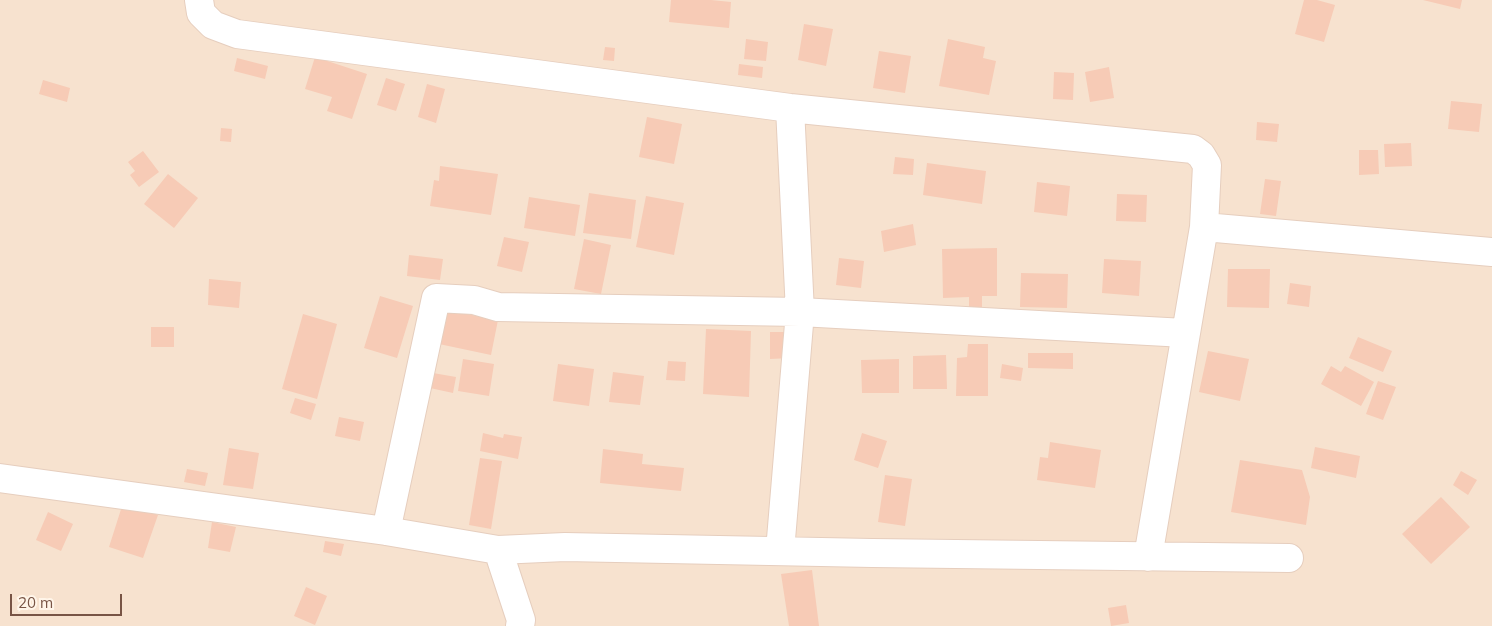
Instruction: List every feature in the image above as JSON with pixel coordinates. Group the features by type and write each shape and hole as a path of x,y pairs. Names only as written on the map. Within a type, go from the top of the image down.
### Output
{"lane":[{"path":"199,0 201,13 213,24 237,34 790,108 1193,149 1201,155 1207,165 1204,227 1148,557"},
{"path":"780,551 800,312 790,108"},
{"path":"1204,227 1492,252"},
{"path":"386,531 436,298 474,300 498,307 800,312 1185,333"},
{"path":"0,478 386,531 498,550 565,547 1289,558"},
{"path":"498,550 521,620 520,626"}],"shaded area":[{"path":"0,0 1492,0 1492,626 0,626"}],"building":[{"path":"671,0 731,2 729,28 669,22"},
{"path":"1304,0 1317,0 1335,5 1324,42 1295,34"},
{"path":"1423,0 1462,0 1460,9"},
{"path":"804,24 833,29 826,66 798,60"},
{"path":"746,39 768,42 766,61 744,59"},
{"path":"948,39 985,47 983,58 996,61 989,95 939,86"},
{"path":"605,47 615,48 614,61 603,60"},
{"path":"879,51 911,56 905,93 873,88"},
{"path":"315,57 367,74 352,119 327,111 332,97 305,89"},
{"path":"237,58 268,66 265,79 234,71"},
{"path":"739,64 763,67 762,78 738,75"},
{"path":"1109,67 1114,98 1090,102 1085,72"},
{"path":"1054,72 1074,73 1073,100 1053,99"},
{"path":"386,78 405,84 396,111 377,105"},
{"path":"43,80 70,88 67,102 39,94"},
{"path":"427,84 445,89 436,123 418,117"},
{"path":"1451,101 1482,104 1479,132 1448,129"},
{"path":"647,117 682,124 674,164 639,157"},
{"path":"1257,122 1279,124 1277,142 1256,140"},
{"path":"221,128 232,129 231,142 220,141"},
{"path":"1411,143 1412,166 1385,167 1384,144"},
{"path":"1359,150 1378,150 1379,174 1359,175"},
{"path":"143,151 159,172 139,187 130,175 135,171 128,162"},
{"path":"895,157 914,159 913,175 893,174"},
{"path":"927,163 986,171 982,204 923,195"},
{"path":"440,166 498,174 491,215 430,206 434,180 439,181"},
{"path":"168,174 198,198 174,228 144,204"},
{"path":"1265,179 1281,181 1276,216 1260,214"},
{"path":"1037,182 1070,186 1067,216 1034,212"},
{"path":"589,193 636,200 631,239 583,233"},
{"path":"1117,194 1147,195 1146,222 1116,221"},
{"path":"646,196 684,203 674,255 636,247"},
{"path":"529,197 580,205 575,236 524,228"},
{"path":"913,224 916,245 884,252 881,231"},
{"path":"504,237 529,242 522,272 497,266"},
{"path":"584,239 611,245 601,294 574,289"},
{"path":"997,248 997,296 982,296 982,315 969,315 969,297 943,298 942,249"},
{"path":"409,255 443,259 440,280 407,276"},
{"path":"839,258 864,261 861,288 836,285"},
{"path":"1104,259 1141,261 1139,296 1102,293"},
{"path":"1228,269 1270,269 1269,308 1227,307"},
{"path":"1021,273 1068,274 1067,308 1020,307"},
{"path":"209,279 241,282 239,308 208,305"},
{"path":"1290,283 1311,286 1309,307 1287,304"},
{"path":"380,296 413,306 397,358 364,348"},
{"path":"446,310 498,320 491,355 439,344"},
{"path":"303,314 337,324 317,399 282,389"},
{"path":"151,327 174,327 174,347 151,347"},
{"path":"706,329 751,331 749,397 703,394"},
{"path":"770,332 790,332 791,358 770,359"},
{"path":"1358,337 1392,351 1383,372 1349,358"},
{"path":"968,344 988,344 988,396 956,396 957,358 967,357"},
{"path":"1208,351 1249,359 1240,401 1199,392"},
{"path":"1028,353 1073,353 1073,369 1028,368"},
{"path":"946,355 947,389 913,389 913,356"},
{"path":"463,359 494,364 489,396 458,391"},
{"path":"899,359 899,393 862,393 861,360"},
{"path":"668,361 686,362 685,381 666,380"},
{"path":"558,364 594,369 589,406 553,401"},
{"path":"1002,364 1023,368 1021,381 1000,378"},
{"path":"1331,366 1341,372 1345,366 1374,382 1361,406 1321,384"},
{"path":"613,372 644,376 640,405 609,402"},
{"path":"433,373 456,377 453,393 430,388"},
{"path":"1378,381 1396,387 1383,420 1366,414"},
{"path":"295,398 316,404 311,420 290,413"},
{"path":"339,417 364,422 360,441 335,436"},
{"path":"483,433 503,438 504,434 522,437 518,459 480,451"},
{"path":"862,433 887,441 878,468 854,460"},
{"path":"1050,442 1101,450 1095,488 1037,480 1040,457 1048,458"},
{"path":"1315,447 1360,456 1356,478 1311,468"},
{"path":"229,448 259,453 253,489 223,485"},
{"path":"603,449 643,454 642,464 684,468 681,491 600,483"},
{"path":"480,458 502,461 491,529 469,525"},
{"path":"1240,460 1302,470 1310,497 1306,525 1231,512"},
{"path":"187,469 208,473 205,486 184,482"},
{"path":"1461,471 1477,480 1468,495 1453,485"},
{"path":"885,475 912,479 905,526 878,522"},
{"path":"1441,497 1470,527 1431,564 1402,534"},
{"path":"123,503 158,515 143,558 109,547"},
{"path":"48,512 73,524 61,551 36,540"},
{"path":"212,522 236,527 230,552 208,548"},
{"path":"325,541 344,544 341,556 323,552"},
{"path":"812,570 819,626 789,626 781,574"},
{"path":"306,587 327,596 315,625 294,616"},
{"path":"1126,605 1129,623 1111,626 1108,608"}]}
